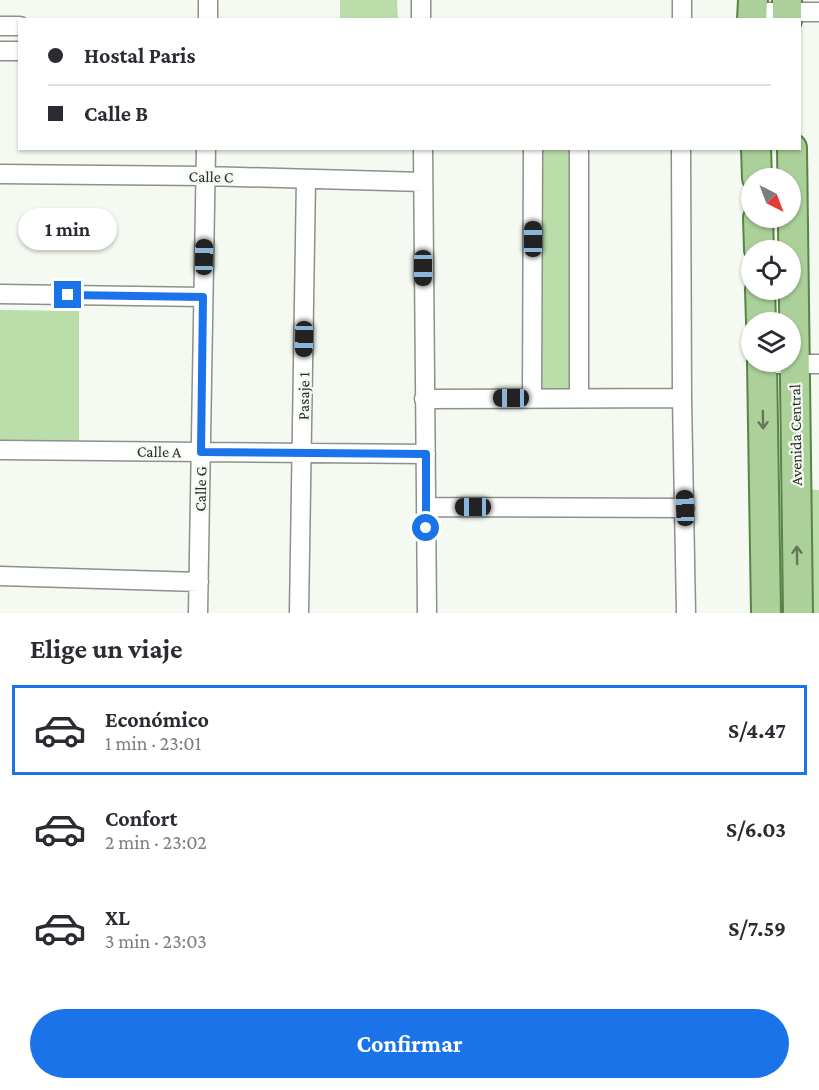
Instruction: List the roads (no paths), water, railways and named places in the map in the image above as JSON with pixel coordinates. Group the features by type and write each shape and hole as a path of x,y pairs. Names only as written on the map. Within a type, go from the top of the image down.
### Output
{"main road":[{"path":"756,150 757,168"},
{"name":"Avenida Central","path":"792,150 807,364 798,613"},
{"name":"Avenida Central","path":"762,372 766,613"}],"street":[{"path":"208,0 208,18"},
{"path":"421,0 421,18"},
{"path":"682,0 682,18"},
{"path":"752,11 819,12"},
{"path":"0,26 18,26"},
{"path":"0,51 18,51"},
{"name":"Calle G","path":"198,613 206,150"},
{"path":"423,150 427,613"},
{"path":"532,398 533,150"},
{"path":"579,150 579,398"},
{"path":"681,150 682,398 687,613"},
{"name":"Calle C","path":"0,174 205,176 423,182"},
{"name":"Pasaje 1","path":"299,613 306,179"},
{"path":"0,294 203,297"},
{"path":"424,399 682,398"},
{"name":"Calle A","path":"0,450 426,454"},
{"path":"426,507 685,508"},
{"path":"0,576 199,582"}]}
